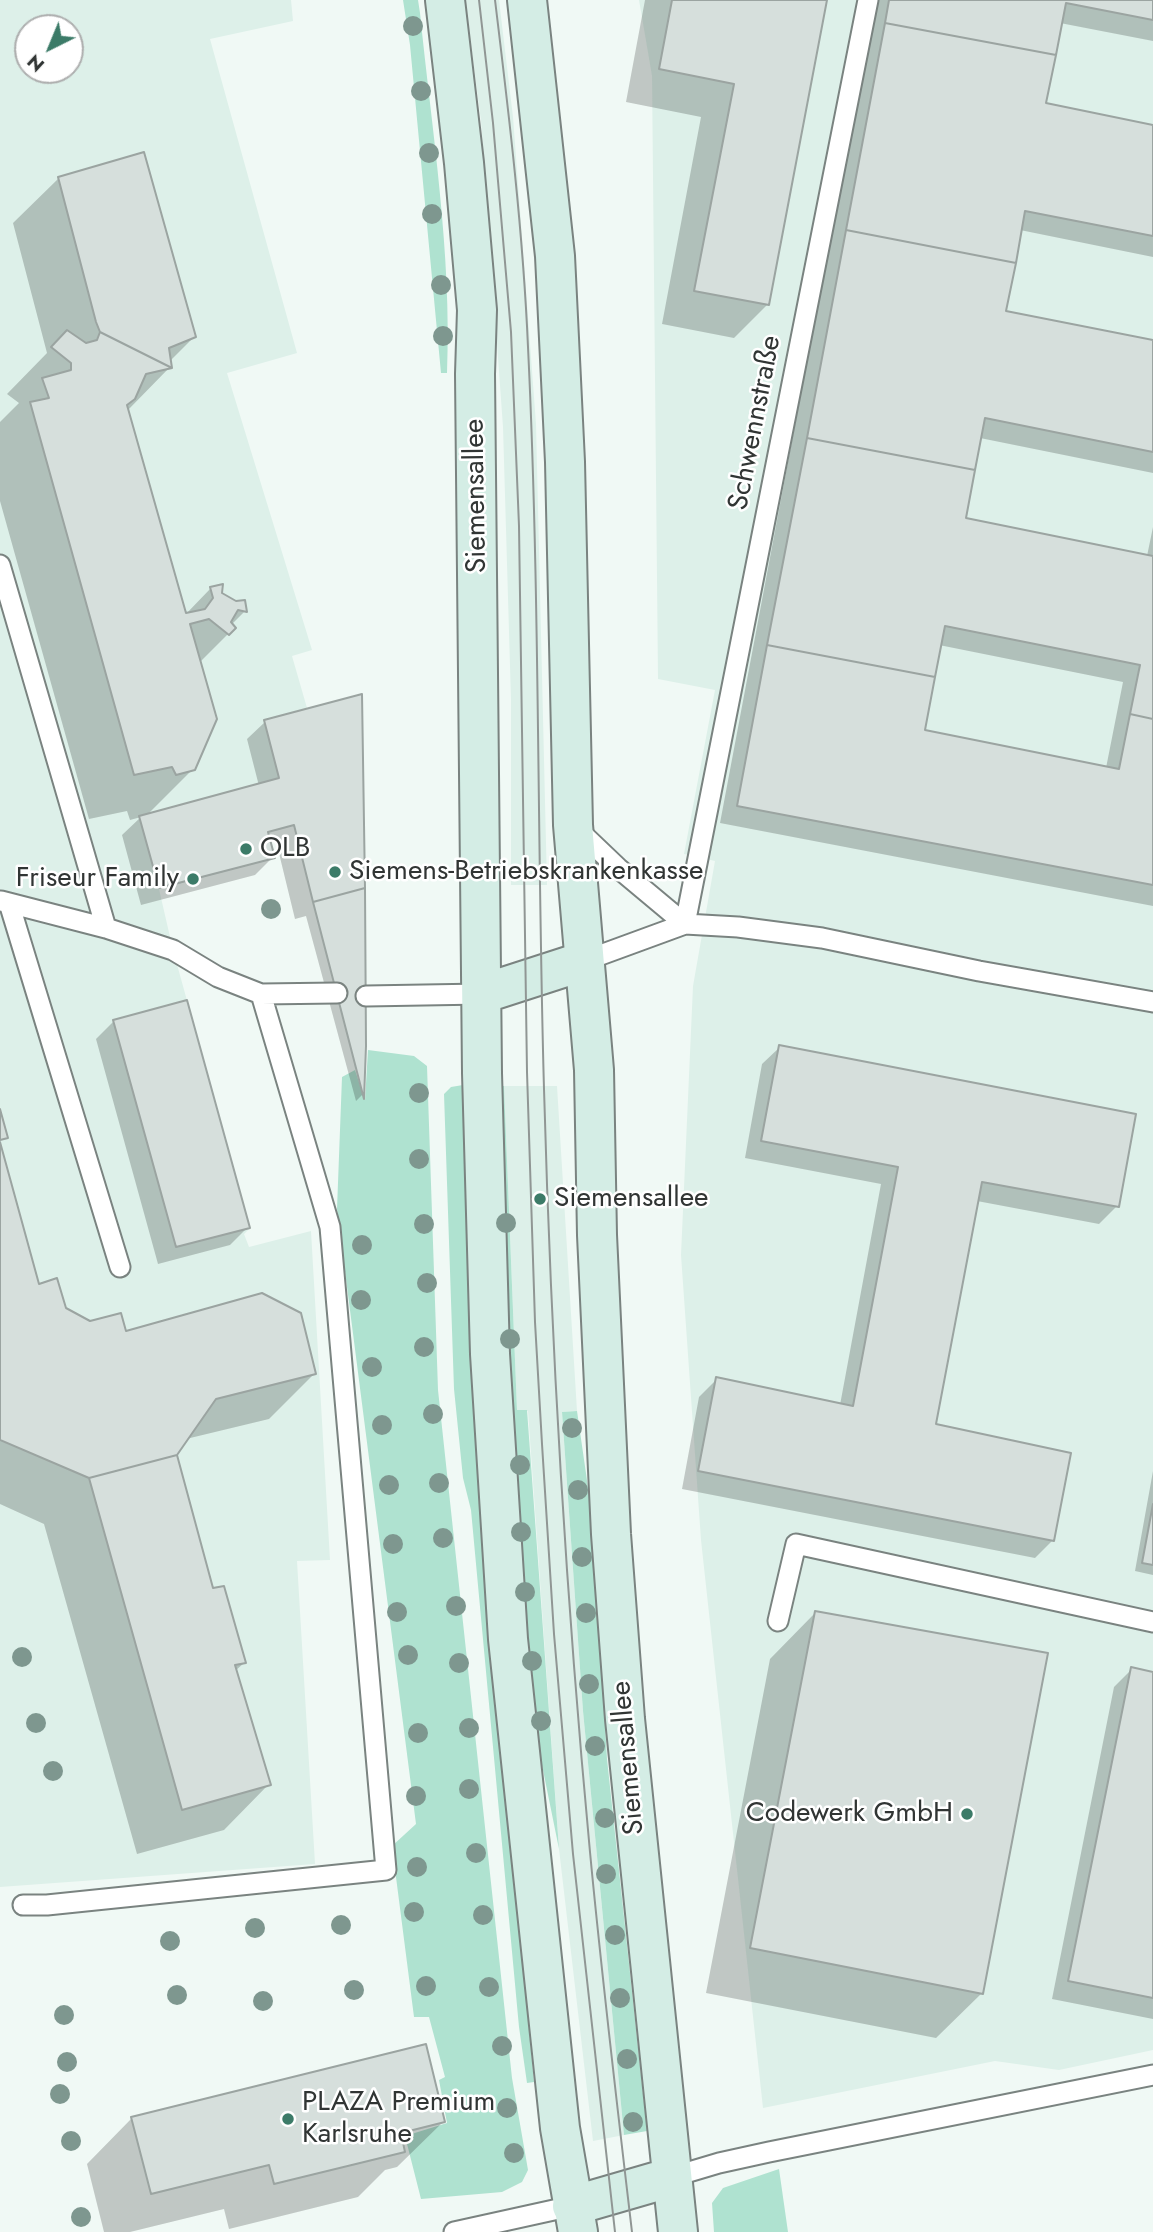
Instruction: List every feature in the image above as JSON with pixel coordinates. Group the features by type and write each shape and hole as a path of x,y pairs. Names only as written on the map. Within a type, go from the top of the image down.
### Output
{"main road":[{"name":"Siemensallee","path":"445,0 464,163 477,310 475,374 482,994 490,1354 508,1639 559,2115 575,2219"},
{"name":"Siemensallee","path":"527,0 555,256 565,462 572,825 594,1070 597,1235 611,1534 625,1719 678,2232"},
{"path":"482,994 584,961"},
{"path":"575,2219 672,2177"}],"lane":[{"name":"Schwennstraße","path":"685,924 869,0"},
{"path":"0,565 106,928"},
{"path":"572,825 636,884 685,924"},
{"path":"5,902 106,928 173,950 218,977 261,995 337,993"},
{"path":"5,902 120,1267"},
{"path":"584,961 685,924 772,930 1153,1002"},
{"path":"366,996 482,994"},
{"path":"23,1905 386,1870 330,1227 261,995"},
{"path":"778,1621 796,1544 1153,1622"},
{"path":"672,2177 769,2152 1153,2075"},
{"path":"454,2232 575,2219"}],"shaded area":[{"path":"0,0 291,0 293,21 210,39 297,353 227,373 312,650 292,656 307,708 362,694 365,888 313,902 294,825 268,832 275,858 159,889 173,950 250,1228 244,1234 249,1247 311,1231 330,1560 297,1561 315,1864 0,1887"},
{"path":"465,0 499,0 513,117 536,424 547,885 511,885 511,700 503,427 481,121"},
{"path":"639,0 1153,0 1153,2050 1059,2070 995,2061 763,2108 701,1540 681,1255 693,986 715,861 684,854 715,690 658,679 652,76"},
{"path":"504,1086 557,1086 577,1411 562,1412 583,1711 624,2135 593,2141 559,1849 528,1411 517,1410"}],"green space":[{"path":"403,0 418,0 420,13 444,238 447,373 441,373 410,45"},
{"path":"368,1050 414,1056 427,1066 438,1390 512,2078 528,2170 522,2182 502,2192 421,2199 405,2136 447,2123 439,2080 445,2077 429,2017 414,2017 392,1846 416,1824 337,1209 342,1077 355,1070 365,1100"},
{"path":"463,1085 479,1504 534,2082 527,2083 519,2027 471,1510 463,1478 454,1389 444,1094 451,1087"},
{"path":"492,1085 504,1086 517,1410 527,1410 559,1849 526,1703"},
{"path":"577,1411 593,1522 607,1759 647,2131 624,2135 583,1711 562,1412"},
{"path":"779,2169 788,2232 714,2232 712,2203 723,2188"}],"building":[{"path":"672,0 827,0 769,305 694,291 734,84 659,69"},
{"path":"889,0 1153,0 1153,20 1066,3 1056,55 885,23"},
{"path":"885,23 1056,55 1046,103 1153,125 1153,236 1025,211 1016,263 846,230"},
{"path":"144,152 196,337 169,348 172,368 100,332 58,177"},
{"path":"846,230 1016,263 1006,311 1153,340 1153,452 985,418 975,470 807,438"},
{"path":"67,330 86,343 97,340 100,332 172,368 146,374 135,399 127,405 186,613 205,609 213,598 210,587 223,584 222,593 236,601 245,600 247,612 238,610 231,622 236,628 229,635 209,619 190,624 217,719 195,770 176,775 172,767 134,775 30,402 49,398 42,378 71,370 71,363 51,347"},
{"path":"807,438 975,470 966,518 1153,556 1153,719 1130,714 1140,665 945,626 935,677 767,645"},
{"path":"767,645 935,677 925,730 1119,769 1130,714 1153,719 1153,885 737,806"},
{"path":"362,694 365,888 313,902 294,825 268,832 275,858 159,888 139,816 279,778 264,720"},
{"path":"365,888 366,1046 364,1099 313,902"},
{"path":"187,1000 250,1228 176,1247 113,1020"},
{"path":"779,1045 1136,1114 1119,1207 982,1182 936,1424 1071,1453 1054,1541 698,1471 716,1377 853,1406 898,1167 761,1141"},
{"path":"0,1109 8,1138 0,1140"},
{"path":"0,1142 39,1284 57,1278 66,1308 90,1321 121,1313 126,1331 262,1293 301,1313 316,1374 216,1399 177,1455 89,1478 0,1440"},
{"path":"177,1455 213,1588 224,1586 246,1663 235,1665 271,1785 182,1810 89,1478"},
{"path":"1153,1504 1153,1565 1142,1563"},
{"path":"815,1611 1048,1653 983,1994 750,1948"},
{"path":"1131,1667 1153,1672 1153,1998 1068,1981"},
{"name":"PLAZA Premium Karlsruhe","path":"426,2044 445,2122 401,2133 405,2152 274,2184 269,2165 151,2194 131,2117"}],"tram line":[{"path":"479,0 493,123 511,332 519,526 527,1072 542,1444 554,1634 573,1854 615,2232"},
{"path":"495,0 519,217 528,347 535,532 544,1089 561,1471 590,1852 632,2232"}],"place":[{"name":"OLB","path":"246,849"},
{"name":"Siemens-Betriebskrankenkasse","path":"335,872"},
{"name":"Friseur Family","path":"193,879"},
{"name":"Siemensallee","path":"540,1199"},
{"name":"Codewerk GmbH","path":"967,1814"},
{"name":"PLAZA Premium Karlsruhe","path":"288,2119"}]}
